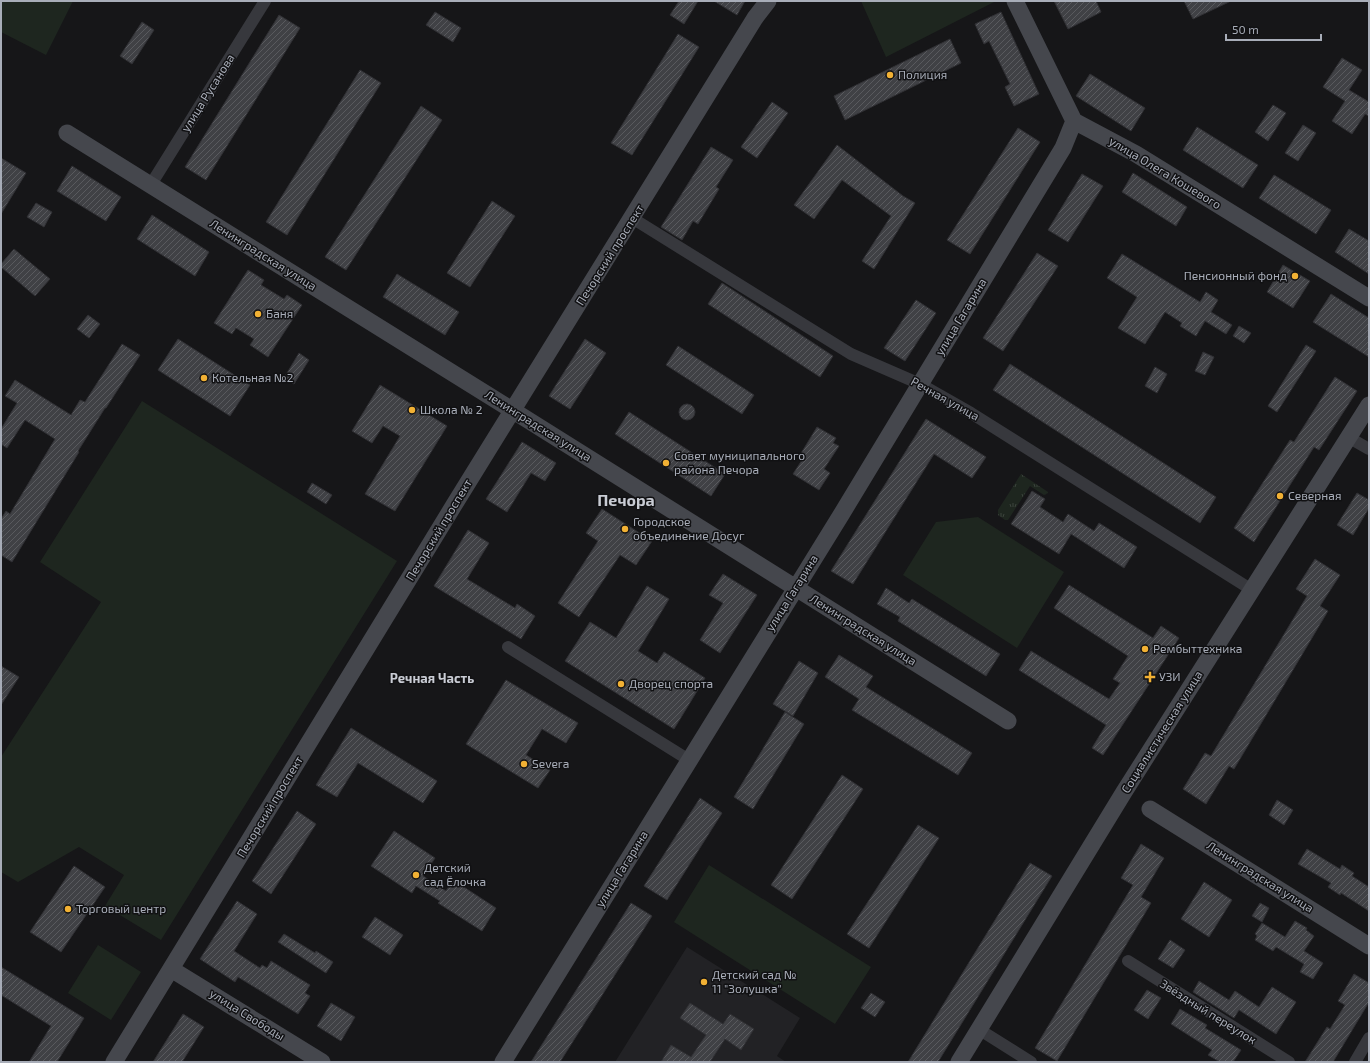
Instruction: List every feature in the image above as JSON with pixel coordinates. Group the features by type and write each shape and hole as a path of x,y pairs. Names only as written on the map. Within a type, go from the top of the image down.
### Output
{"main road":[{"name":"Печорский проспект","path":"114,1062 512,410 755,18 768,1"},
{"path":"1015,1 1074,121"},
{"name":"улица Олега Кошевого","path":"1074,121 1136,154 1369,298"},
{"name":"улица Гагарина","path":"503,1062 920,384 1063,148 1074,121"},
{"name":"Ленинградская улица","path":"67,133 796,587 1008,721"},
{"name":"Социалистическая улица","path":"960,1062 1083,859 1369,405"},
{"name":"Ленинградская улица","path":"1150,809 1369,946"},
{"name":"улица Свободы","path":"171,968 322,1062"}],"street":[{"name":"улица Русанова","path":"150,186 265,1"},
{"name":"Речная улица","path":"632,218 851,354 920,384 971,413 1252,590"},
{"path":"1348,437 1369,449"},
{"path":"508,647 689,760"},
{"name":"Звёздный переулок","path":"1128,961 1288,1062"},
{"path":"980,1030 1031,1062"},
{"path":"1355,1062 1369,1038"}],"shaded area":[{"name":"Детский сад № 11 \"Золушка\"","path":"687,947 800,1018 777,1056 786,1062 615,1062"}],"green space":[{"path":"2,1 73,1 46,55 1,32"},
{"path":"861,1 996,1 886,57"},
{"path":"142,401 397,561 161,940 105,906 124,875 79,847 18,882 1,872 1,757 101,602 40,562"},
{"path":"1021,474 1048,493 1044,495 1030,486 1008,520 1005,520 998,515 998,510"},
{"path":"978,517 1064,572 1017,648 903,575 936,522"},
{"path":"709,865 871,967 835,1024 674,922"},
{"path":"98,945 141,972 111,1020 68,993"}],"building":[{"path":"679,1 698,1 684,24 670,15"},
{"path":"714,1 745,1 737,15"},
{"path":"1054,1 1096,1 1101,12 1068,29"},
{"path":"1184,1 1231,1 1193,19"},
{"path":"435,12 461,28 453,42 426,25"},
{"path":"1001,12 1039,94 1014,106 1005,87 1010,84 989,41 984,44 975,24"},
{"path":"279,15 300,28 206,180 185,167"},
{"path":"142,22 154,30 132,64 120,56"},
{"path":"678,34 699,47 632,155 611,143"},
{"name":"Полиция","path":"950,39 961,63 845,120 834,96"},
{"path":"1342,58 1362,70 1349,90 1369,102 1369,116 1365,114 1352,134 1332,121 1345,101 1323,87"},
{"path":"360,70 381,83 287,235 266,222"},
{"path":"1090,74 1145,108 1131,131 1076,96"},
{"path":"772,102 788,113 757,158 741,147"},
{"path":"1273,105 1286,113 1268,141 1255,132"},
{"path":"421,106 442,120 346,270 325,257"},
{"path":"1303,125 1316,133 1298,161 1285,153"},
{"path":"1197,127 1258,165 1243,188 1183,150"},
{"path":"1018,128 1040,142 970,254 947,240"},
{"path":"837,145 903,196 915,203 874,269 862,261 891,216 842,180 814,219 794,205"},
{"path":"711,147 733,160 716,187 719,189 698,224 693,221 682,240 661,227"},
{"path":"1,158 26,173 1,214"},
{"path":"72,166 121,197 106,221 57,191"},
{"path":"1133,173 1187,207 1176,226 1122,192"},
{"path":"1082,174 1103,186 1068,242 1048,230"},
{"path":"1274,175 1331,210 1316,234 1259,198"},
{"path":"492,201 515,216 470,287 447,273"},
{"path":"36,203 52,212 44,227 27,217"},
{"path":"152,215 209,252 195,276 137,239"},
{"path":"1349,229 1369,241 1369,274 1335,252"},
{"path":"14,249 50,279 35,296 1,267 1,264"},
{"path":"1037,253 1058,266 1003,351 983,338"},
{"path":"1122,254 1200,302 1206,292 1218,300 1211,312 1232,325 1226,334 1205,321 1196,336 1180,326 1182,323 1165,312 1145,344 1118,328 1137,297 1107,278"},
{"path":"1283,265 1310,281 1293,308 1267,292"},
{"name":"Баня","path":"248,270 264,280 261,285 284,299 287,295 302,305 268,357 250,345 254,339 236,328 232,334 214,323"},
{"path":"397,274 459,312 445,335 383,297"},
{"path":"722,283 833,356 820,377 708,304"},
{"path":"1331,294 1369,318 1369,357 1313,322"},
{"path":"916,300 936,313 905,361 884,348"},
{"path":"88,315 100,324 89,338 77,329"},
{"path":"1239,326 1251,333 1244,343 1233,336"},
{"name":"Котельная №2","path":"178,339 250,385 230,416 158,370"},
{"path":"585,339 606,353 570,409 549,396"},
{"path":"122,344 140,355 78,451 79,452 12,562 1,555 1,519 6,511 10,514 55,439 25,420 7,448 1,444 1,429 17,403 5,396 15,380 71,415 80,400 85,402"},
{"path":"1306,345 1316,351 1277,412 1268,406"},
{"path":"678,346 754,395 742,414 666,365"},
{"path":"1203,352 1214,357 1205,375 1195,371"},
{"path":"299,353 309,360 294,384 284,378"},
{"path":"1010,364 1216,497 1200,523 993,390"},
{"path":"1155,367 1167,374 1157,393 1145,386"},
{"path":"1335,377 1357,391 1319,450 1314,447 1254,542 1234,528 1290,440 1294,442"},
{"path":"380,385 447,426 395,511 365,494 400,436 383,426 372,443 352,431"},
{"path":"687,404 694,409 695,412 690,419 687,420 680,415 679,412 684,405"},
{"path":"629,412 725,474 711,496 615,434"},
{"path":"926,419 986,457 972,478 934,454 853,584 831,571"},
{"path":"817,427 836,438 833,443 839,446 824,469 830,473 819,490 793,474 804,457 800,455"},
{"path":"522,442 556,463 545,481 531,473 507,512 486,499"},
{"path":"312,483 332,495 326,504 307,492"},
{"path":"1032,491 1045,499 1040,507 1063,522 1068,514 1094,531 1099,523 1137,547 1124,568 1071,534 1059,554 1011,524"},
{"path":"1357,493 1369,500 1369,508 1353,535 1337,525"},
{"path":"602,509 652,541 636,565 620,555 579,617 558,603 598,541 586,533"},
{"path":"468,530 489,543 467,579 515,608 517,604 535,616 521,639 434,586"},
{"path":"1315,559 1340,575 1320,606 1328,611 1234,769 1229,766 1206,804 1183,789 1205,753 1211,756 1307,596 1296,589"},
{"path":"723,574 757,595 720,653 700,640 723,603 709,595"},
{"name":"Рембыттехника","path":"1069,585 1153,638 1161,626 1179,638 1103,755 1092,748 1106,725 1019,670 1031,651 1109,699 1120,683 1113,679 1128,656 1054,608"},
{"path":"647,586 669,599 638,651 657,663 664,652 705,678 674,729 565,661 590,622 616,638"},
{"path":"886,588 909,603 912,599 1000,654 986,676 898,621 900,617 877,604"},
{"path":"839,655 873,676 866,687 972,753 958,775 852,710 859,699 825,677"},
{"path":"799,661 818,673 793,716 773,704"},
{"path":"1,666 19,677 1,705"},
{"path":"506,680 578,723 566,743 542,729 526,755 550,770 538,788 466,744"},
{"path":"785,712 804,724 753,809 734,797"},
{"path":"351,728 437,781 423,803 358,763 337,797 316,785"},
{"path":"842,775 863,789 792,899 771,885"},
{"path":"700,798 722,813 667,900 644,886"},
{"path":"1277,800 1293,810 1284,825 1269,815"},
{"path":"297,811 316,824 271,894 252,881"},
{"path":"918,825 939,838 869,948 847,934"},
{"path":"394,831 435,858 423,876 446,891 453,880 496,908 482,931 438,903 440,901 416,886 412,893 371,866"},
{"path":"1141,844 1164,858 1141,897 1151,903 1057,1061 1035,1048 1133,885 1121,878"},
{"path":"1307,849 1340,869 1342,865 1354,873 1352,876 1369,887 1369,911 1341,893 1340,895 1328,887 1331,883 1298,864"},
{"path":"1030,863 1052,876 938,1062 908,1062"},
{"name":"Торговый центр","path":"74,866 105,887 61,952 30,932"},
{"path":"1204,882 1232,900 1209,937 1181,919"},
{"path":"237,901 257,914 234,951 260,968 262,965 267,968 271,961 310,985 305,993 310,996 298,1014 238,977 235,982 200,959"},
{"path":"631,903 652,916 560,1062 531,1062"},
{"path":"1260,903 1269,908 1262,922 1252,916"},
{"path":"375,917 403,935 390,955 362,937"},
{"path":"1295,921 1307,928 1306,930 1314,936 1304,951 1323,963 1313,979 1300,972 1304,964 1276,947 1273,951 1255,940 1257,936 1255,934 1262,923 1285,937"},
{"path":"284,934 333,962 326,973 278,942"},
{"path":"1170,940 1185,950 1173,968 1158,959"},
{"path":"1,967 84,1018 57,1062 29,1062 51,1026 1,995"},
{"path":"1354,974 1369,983 1369,1002 1333,1062 1305,1062 1327,1027 1330,1029 1345,1005 1338,1001"},
{"path":"1199,981 1229,1000 1235,991 1259,1007 1272,987 1296,1002 1276,1034 1239,1010 1234,1018 1193,992"},
{"path":"1147,990 1161,998 1148,1019 1134,1010"},
{"path":"871,993 885,1002 875,1017 861,1008"},
{"path":"331,1003 355,1017 341,1041 317,1026"},
{"path":"690,1003 723,1024 730,1014 754,1029 741,1050 725,1039 710,1062 661,1062 671,1045 691,1057 706,1035 680,1018"},
{"path":"1180,1009 1207,1025 1205,1028 1241,1050 1233,1062 1220,1062 1208,1055 1212,1050 1171,1024"},
{"path":"183,1014 204,1027 182,1062 153,1062"}],"place":[{"name":"Полиция","path":"890,75"},
{"name":"Пенсионный фонд","path":"1295,276"},
{"name":"Баня","path":"258,314"},
{"name":"Котельная №2","path":"204,378"},
{"name":"Школа № 2","path":"412,410"},
{"name":"Совет муниципального района Печора","path":"666,463"},
{"name":"Северная","path":"1280,496"},
{"name":"Городское объединение Досуг","path":"625,529"},
{"name":"Рембыттехника","path":"1145,649"},
{"name":"УЗИ","path":"1150,677"},
{"name":"Дворец спорта","path":"621,684"},
{"name":"Severa","path":"524,764"},
{"name":"Детский сад Ёлочка","path":"416,875"},
{"name":"Торговый центр","path":"68,909"},
{"name":"Детский сад № 11 \"Золушка\"","path":"704,982"}],"district":[{"name":"Печора","path":"626,500"},
{"name":"Речная Часть","path":"432,678"}]}
